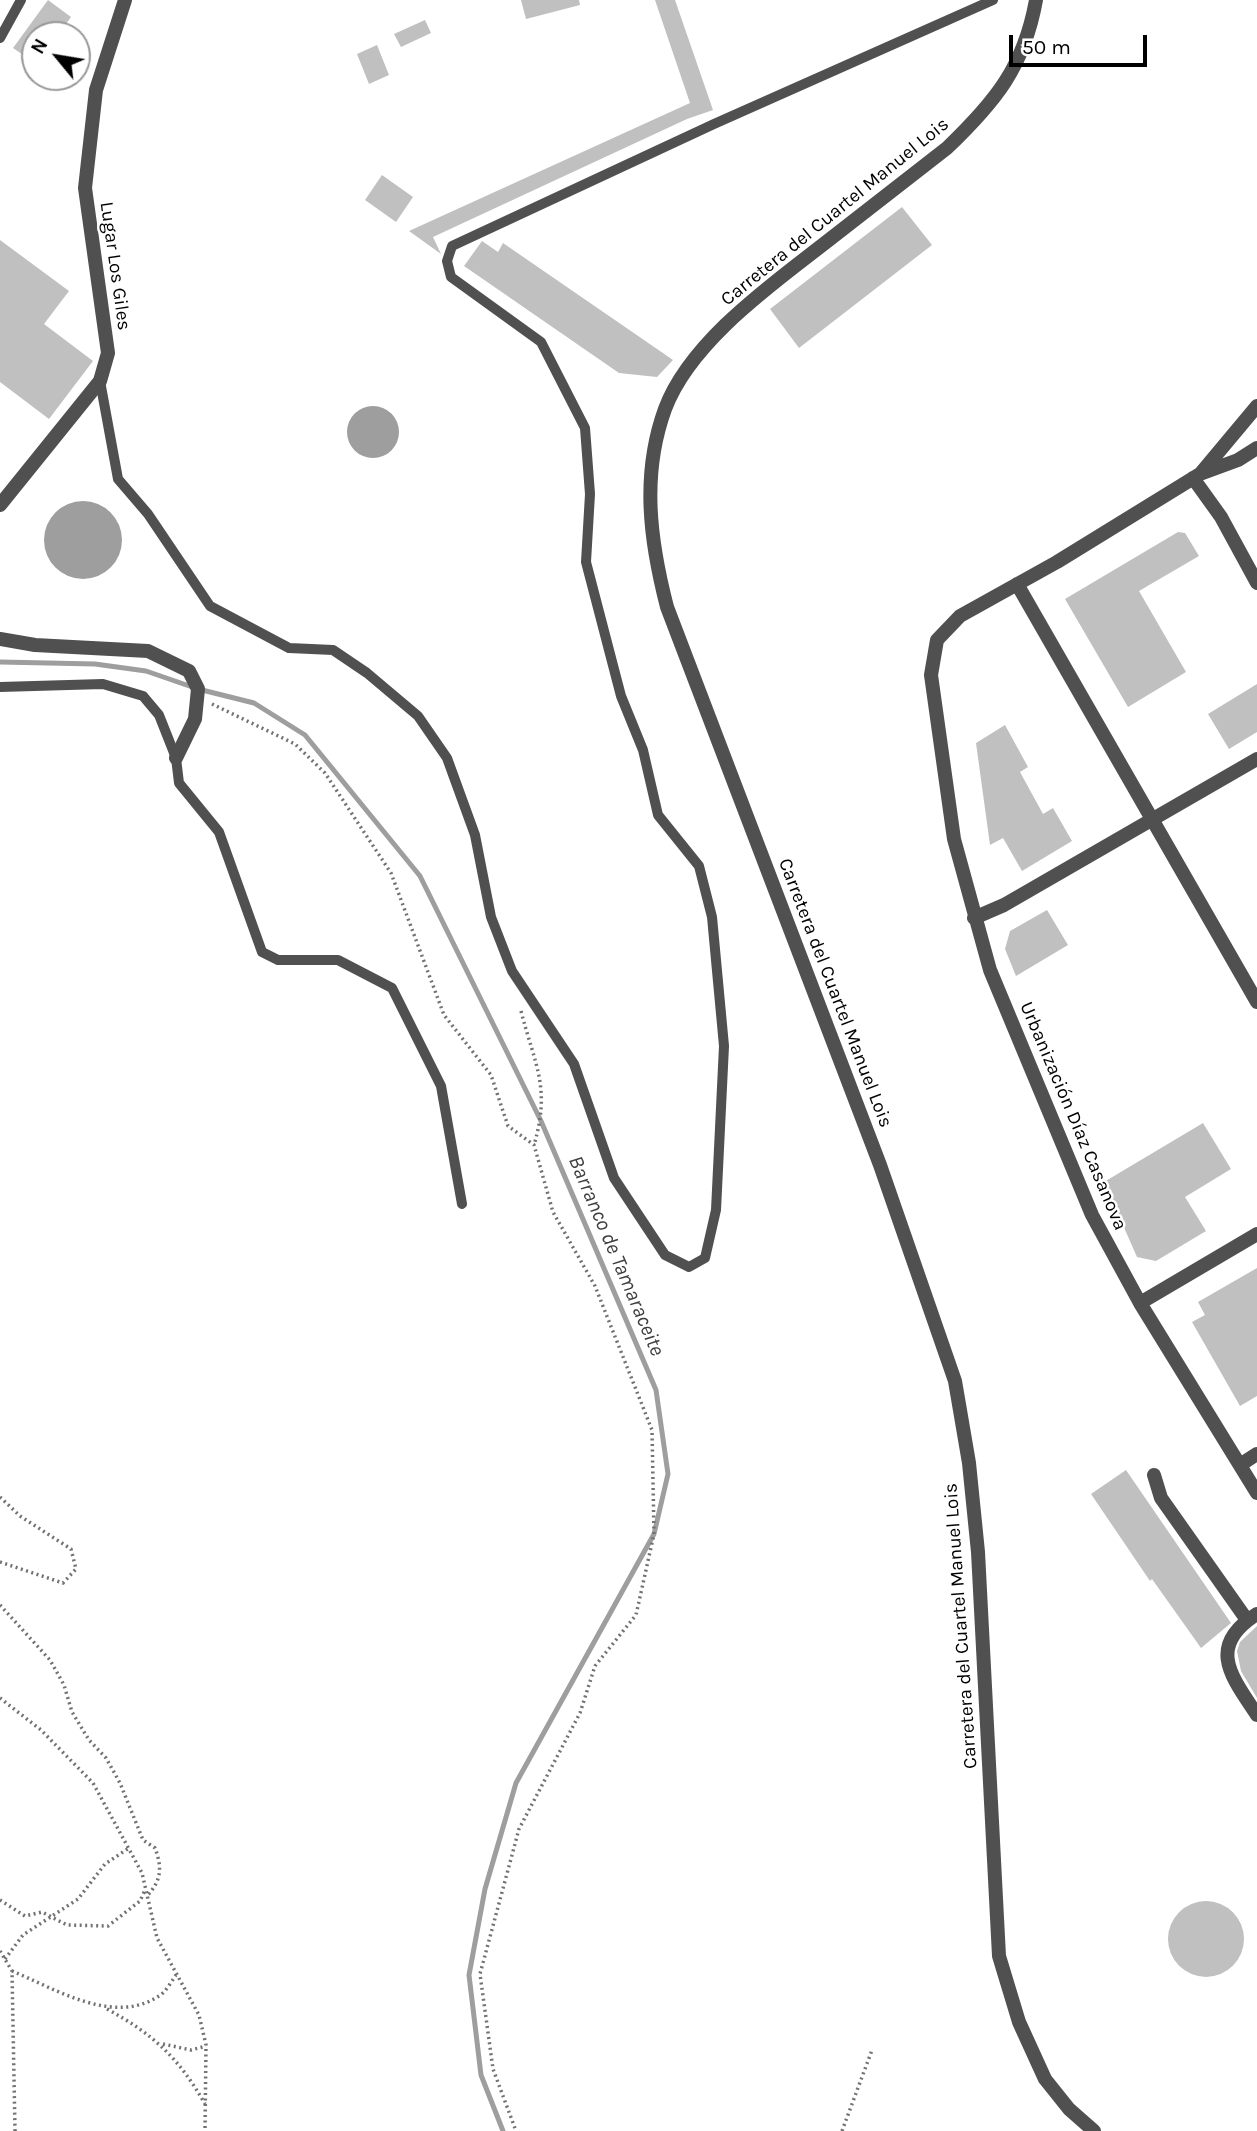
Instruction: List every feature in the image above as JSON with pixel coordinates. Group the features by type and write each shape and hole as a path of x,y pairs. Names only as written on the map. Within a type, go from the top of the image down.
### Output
{"street":[{"name":"Lugar Los Giles","path":"0,505 100,381 108,353 85,188 96,90 125,0"},
{"name":"Carretera del Cuartel Manuel Lois","path":"1036,0 1027,40 1018,63 974,123 947,148 749,303 696,358 666,407 654,452 652,549 667,607 880,1165 955,1381 969,1463 978,1552 999,1956 1019,2022 1045,2079 1069,2109 1094,2131"},
{"name":"Urbanización Díaz Casanova","path":"1196,476 1257,406"},
{"name":"Urbanización Díaz Casanova","path":"1257,448 1238,460 1196,476 960,616 937,640 931,675 954,839 990,970 1092,1215 1140,1303 1257,1493"},
{"path":"1196,476 1257,583"},
{"path":"1017,584 1257,1002"},
{"path":"0,639 35,645 148,650 189,671 198,689 195,719 176,758"},
{"path":"974,918 1004,905 1257,759"},
{"path":"1140,1303 1257,1234"},
{"path":"1240,1465 1257,1454"},
{"path":"1154,1475 1160,1498 1252,1617 1232,1632 1228,1644 1228,1666 1257,1715"}],"lane":[{"path":"0,38 21,0"},
{"path":"100,381 118,479 148,514 210,606 289,648 333,650 368,673 418,716 447,758 475,835 491,917 512,971 574,1064 614,1178 665,1255 689,1267 705,1258 716,1210 724,1046 712,917 699,866 658,815 643,750 621,696 586,562 590,494 584,428 541,342 451,277 447,261 453,246 714,124 993,0"},
{"path":"0,687 103,684 143,696 159,715 176,758 178,783 219,832 262,952 278,960 338,960 392,988 441,1086 463,1204"}],"path":[{"path":"196,696 295,744 325,773 391,873 444,1015 491,1074 509,1126 534,1145"},
{"path":"516,2131 493,2069 480,1974 519,1829 580,1713 595,1666 636,1615 654,1534 652,1430 595,1286 553,1212 534,1145 541,1121 543,1083 519,1003"},
{"path":"0,1497 20,1516 71,1549 76,1569 63,1583 0,1562"},
{"path":"0,1605 50,1660 64,1685 72,1712 120,1783 143,1840 155,1848 161,1873 158,1885 148,1896"},
{"path":"0,1698 41,1730 93,1783 129,1848 146,1888 157,1938 199,2015 206,2045 205,2131"},
{"path":"0,1951 6,1960 23,1936 78,1899 105,1864 129,1848"},
{"path":"0,1900 25,1916 42,1912 66,1925 108,1926 140,1901 146,1888"},
{"path":"0,1951 12,1971 15,2131"},
{"path":"12,1971 105,2008 140,2027 160,2044 188,2075 206,2106"},
{"path":"105,2008 142,2005 161,1995 177,1974"},
{"path":"160,2044 191,2050 206,2045"},
{"path":"842,2131 872,2050"}],"shaded area":[{"path":"373,406 383,408 391,414 397,422 397,442 391,450 383,456 373,458 363,456 355,450 349,442 347,432 349,422 355,414 363,408"},
{"path":"83,501 98,504 111,512 119,525 122,540 119,555 111,568 98,576 83,579 68,576 55,568 47,555 44,540 47,525 55,512 68,504"}],"building":[{"path":"48,0 71,17 68,21 33,21"},
{"path":"521,0 579,0 580,5 526,19"},
{"path":"655,0 675,0 713,110 687,119 433,237 441,254 409,231 690,103"},
{"path":"425,20 431,33 401,47 394,34"},
{"path":"21,37 21,53 13,48"},
{"path":"377,45 389,75 369,84 357,54"},
{"path":"382,175 413,197 396,222 365,200"},
{"path":"902,207 932,245 799,348 770,309"},
{"path":"0,240 69,291 44,324 93,361 49,419 0,382"},
{"path":"482,241 498,252 503,243 673,360 657,377 619,373 464,266"},
{"path":"1178,532 1185,533 1199,556 1139,591 1186,672 1128,707 1065,599"},
{"path":"1257,684 1257,732 1229,749 1208,714"},
{"path":"1005,725 1028,767 1020,772 1043,814 1053,808 1072,841 1022,871 1003,838 990,845 976,743"},
{"path":"1047,910 1068,945 1016,976 1005,949 1010,931"},
{"path":"1203,1123 1231,1169 1185,1197 1206,1231 1156,1261 1137,1257 1104,1182"},
{"path":"1257,1268 1257,1396 1240,1406 1192,1322 1205,1315 1198,1302"},
{"path":"1126,1470 1231,1623 1201,1648 1152,1579 1150,1581 1091,1494"},
{"path":"1257,1626 1257,1698 1241,1671 1237,1651 1240,1642"},
{"path":"1206,1901 1220,1904 1233,1912 1241,1925 1244,1939 1241,1953 1233,1966 1220,1974 1206,1977 1192,1974 1179,1966 1171,1953 1168,1939 1171,1925 1179,1912 1192,1904"}],"waterway":[{"name":"Barranco de Tamaraceite","path":"0,662 95,664 146,671 198,689 254,703 305,735 420,876 541,1121 656,1390 668,1474 654,1534 516,1783 485,1889 469,1975 481,2075 503,2131"}]}
